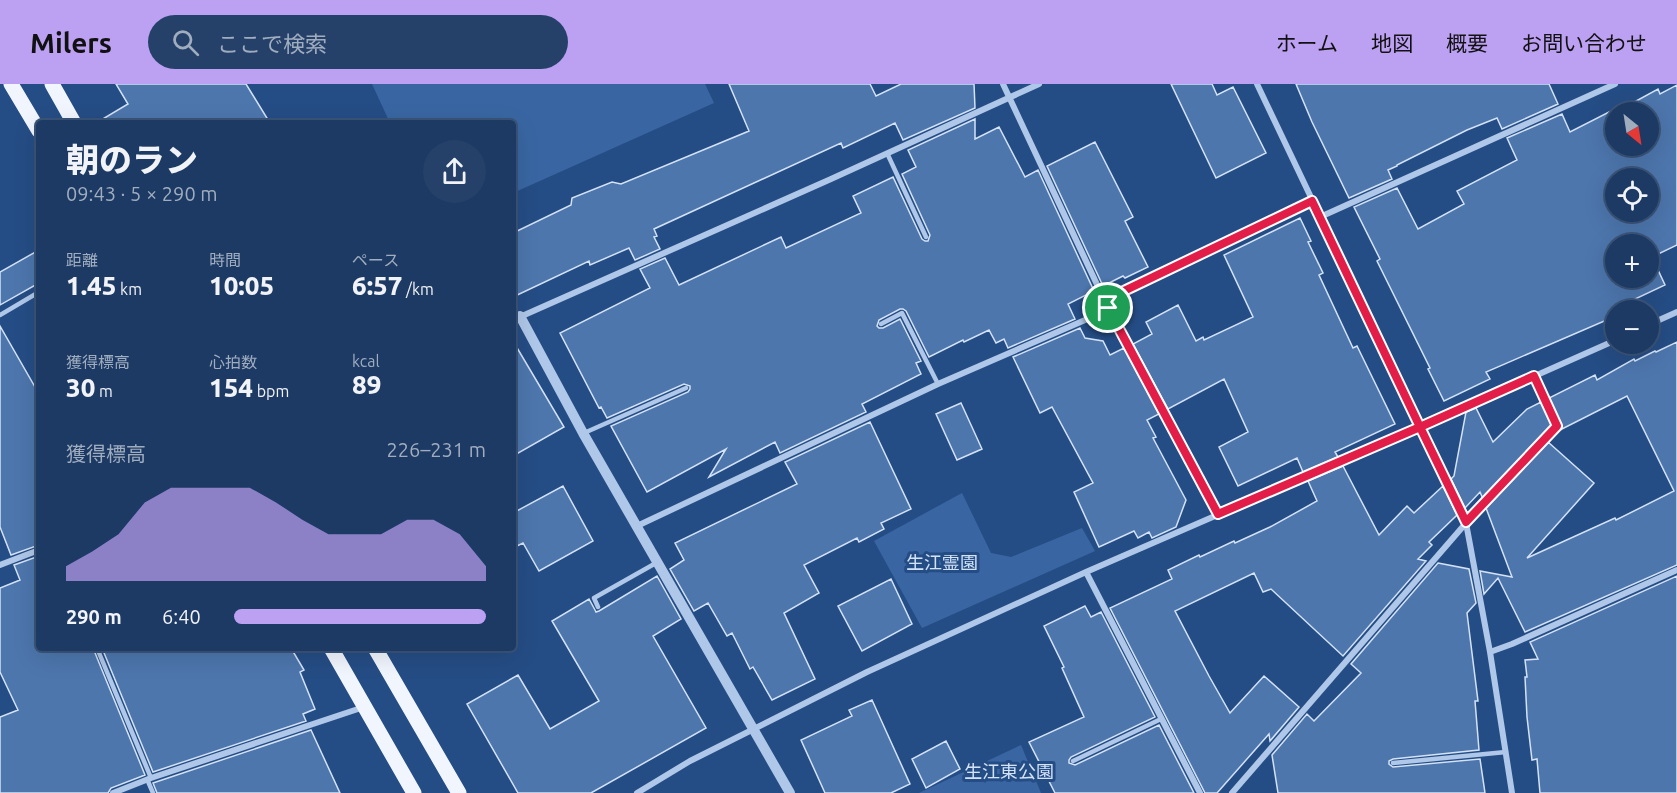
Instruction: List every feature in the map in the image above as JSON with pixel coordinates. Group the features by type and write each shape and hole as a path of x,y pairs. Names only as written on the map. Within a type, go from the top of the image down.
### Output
{"main road":[{"path":"11,84 36,126"},
{"path":"51,84 72,120"},
{"path":"333,651 414,793"},
{"path":"377,651 459,793"}],"street":[{"path":"1003,84 1108,308 1218,514"},
{"path":"790,793 516,318 1038,84"},
{"path":"1257,84 1466,522 1490,652 1512,793"},
{"path":"1320,217 1615,84"},
{"path":"636,526 938,384 1108,308"},
{"path":"1659,320 1677,312"},
{"path":"637,793 690,761 867,672 1218,514 1605,345"},
{"path":"1232,793 1466,522"},
{"path":"0,564 36,551"},
{"path":"1490,652 1677,570"},
{"path":"1086,573 1200,793"},
{"path":"113,793 149,778 365,707"}],"lane":[{"path":"886,153 926,237"},
{"path":"1105,300 1312,201"},
{"path":"0,315 36,294"},
{"path":"881,324 902,313 938,384"},
{"path":"1466,522 1557,426 1534,376"},
{"path":"584,434 686,388"},
{"path":"598,607 594,598 656,562"},
{"path":"98,651 153,793"},
{"path":"1073,761 1161,719"},
{"path":"1393,763 1506,752"}],"green space":[{"path":"372,84 705,84 714,103 516,192 516,120 389,120"},
{"name":"生江霊園","path":"962,493 991,553 1011,557 1082,528 1095,551 922,628 874,541"},
{"name":"生江東公園","path":"1021,745 1041,793 919,793"}],"building":[{"path":"116,84 246,84 268,120 101,120 128,104"},
{"path":"729,84 870,84 876,96 901,84 974,84 975,108 903,140 895,123 843,148 841,143 654,229 657,236 654,237 660,249 635,260 629,248 590,265 589,261 516,296 516,232 571,205 572,198 612,182 621,184 749,131"},
{"path":"1171,84 1212,84 1217,95 1233,87 1266,153 1216,178"},
{"path":"1296,84 1549,84 1558,104 1502,129 1497,118 1467,130 1388,170 1392,179 1349,198"},
{"path":"1677,85 1677,245 1659,254 1659,234 1605,234 1605,288 1659,288 1633,300 1605,300 1605,321 1486,372 1490,379 1444,401 1377,261 1380,259 1354,207 1397,188 1418,229 1464,204 1457,191 1517,160 1507,138 1562,114 1570,132 1605,114 1605,156 1659,156 1659,102 1634,102 1658,89 1660,94"},
{"path":"975,119 975,139 999,127 1025,177 1038,170 1094,291 1068,304 1075,319 1008,348 1004,339 996,343 989,330 929,357 906,311 900,309 879,320 877,326 883,328 900,319 921,361 916,363 921,374 862,404 866,412 780,453 775,442 709,477 726,449 647,492 611,426 688,392 690,386 684,384 607,418 601,407 599,408 560,333 650,288 640,269 665,258 679,285 781,237 786,248 861,213 853,196 893,177 922,239 928,241 930,235 902,174 916,167 908,150"},
{"path":"1095,142 1133,217 1125,221 1148,267 1103,286 1047,166"},
{"path":"1300,218 1311,241 1308,242 1323,273 1319,275 1353,348 1357,346 1395,424 1335,452 1338,457 1303,472 1297,458 1238,486 1219,447 1248,432 1224,379 1168,409 1133,344 1152,334 1146,322 1178,305 1196,341 1203,337 1204,340 1253,317 1224,255"},
{"path":"36,252 36,285 0,305 0,272"},
{"path":"1659,272 1665,285 1659,288"},
{"path":"0,326 36,389 36,546 11,555 0,527"},
{"path":"1080,328 1085,338 1103,341 1110,355 1124,348 1159,414 1147,420 1156,437 1153,438 1186,500 1176,527 1152,538 1149,532 1138,538 1134,531 1099,547 1074,492 1093,483 1052,407 1040,413 1013,357"},
{"path":"1677,342 1677,565 1525,632 1498,578 1484,594 1480,571 1512,577 1486,508 1548,442 1594,483 1527,558 1615,518 1616,520 1674,491 1627,396 1558,431 1561,425 1549,398 1595,375 1597,380 1634,359 1635,361 1649,354 1659,354 1659,351"},
{"path":"516,346 564,427 516,454"},
{"path":"1541,402 1552,425 1483,499 1480,492 1465,508 1451,479 1454,476 1466,412 1476,408 1493,442 1527,409"},
{"path":"961,403 982,449 957,460 936,414"},
{"path":"870,422 911,509 881,523 884,529 859,542 857,538 804,565 819,593 784,613 815,679 772,700 753,667 750,669 732,633 727,636 708,603 694,611 670,569 684,560 675,543 797,484 785,462"},
{"path":"1343,466 1379,535 1407,506 1414,513 1443,486 1457,515 1429,542 1432,545 1418,559 1426,561 1343,656 1271,589 1263,592 1254,573 1175,611 1230,713 1264,676 1299,707 1270,741 1269,734 1217,793 1205,793 1110,608 1172,579 1168,570 1270,527 1317,501 1308,481"},
{"path":"563,486 593,541 539,571 523,543 516,546 516,511"},
{"path":"36,557 36,651 94,651 145,775 111,788 108,793 0,793 0,717 18,710 0,672 0,588 20,580 14,565"},
{"path":"1438,563 1469,569 1476,603 1467,613 1478,701 1475,701 1479,750 1393,759 1389,761 1389,764 1393,767 1480,759 1485,793 1278,793 1272,755 1307,714 1314,721 1361,673 1351,664"},
{"path":"657,576 681,619 653,636 706,728 591,793 518,793 467,704 518,675 550,729 599,701 552,621 589,599 596,612 599,611"},
{"path":"1677,576 1677,793 1540,793 1537,759 1532,760 1527,717 1525,660 1538,659 1530,642"},
{"path":"891,579 912,624 862,651 838,606"},
{"path":"1085,606 1091,617 1101,612 1155,717 1071,757 1069,763 1075,765 1159,725 1194,793 1055,793 1029,742 1084,717 1062,668 1064,667 1044,626"},
{"path":"103,651 293,651 304,670 300,672 315,709 303,714 306,721 153,772"},
{"path":"872,700 910,784 891,793 825,793 801,740 852,716 849,710"},
{"path":"311,730 340,793 157,793 153,783"},
{"path":"946,741 960,769 926,788 912,759"}],"route":[{"path":"1108,308 1105,300 1312,201 1420,427 1534,376 1557,426 1466,522 1420,427 1218,514 1108,308"}]}
